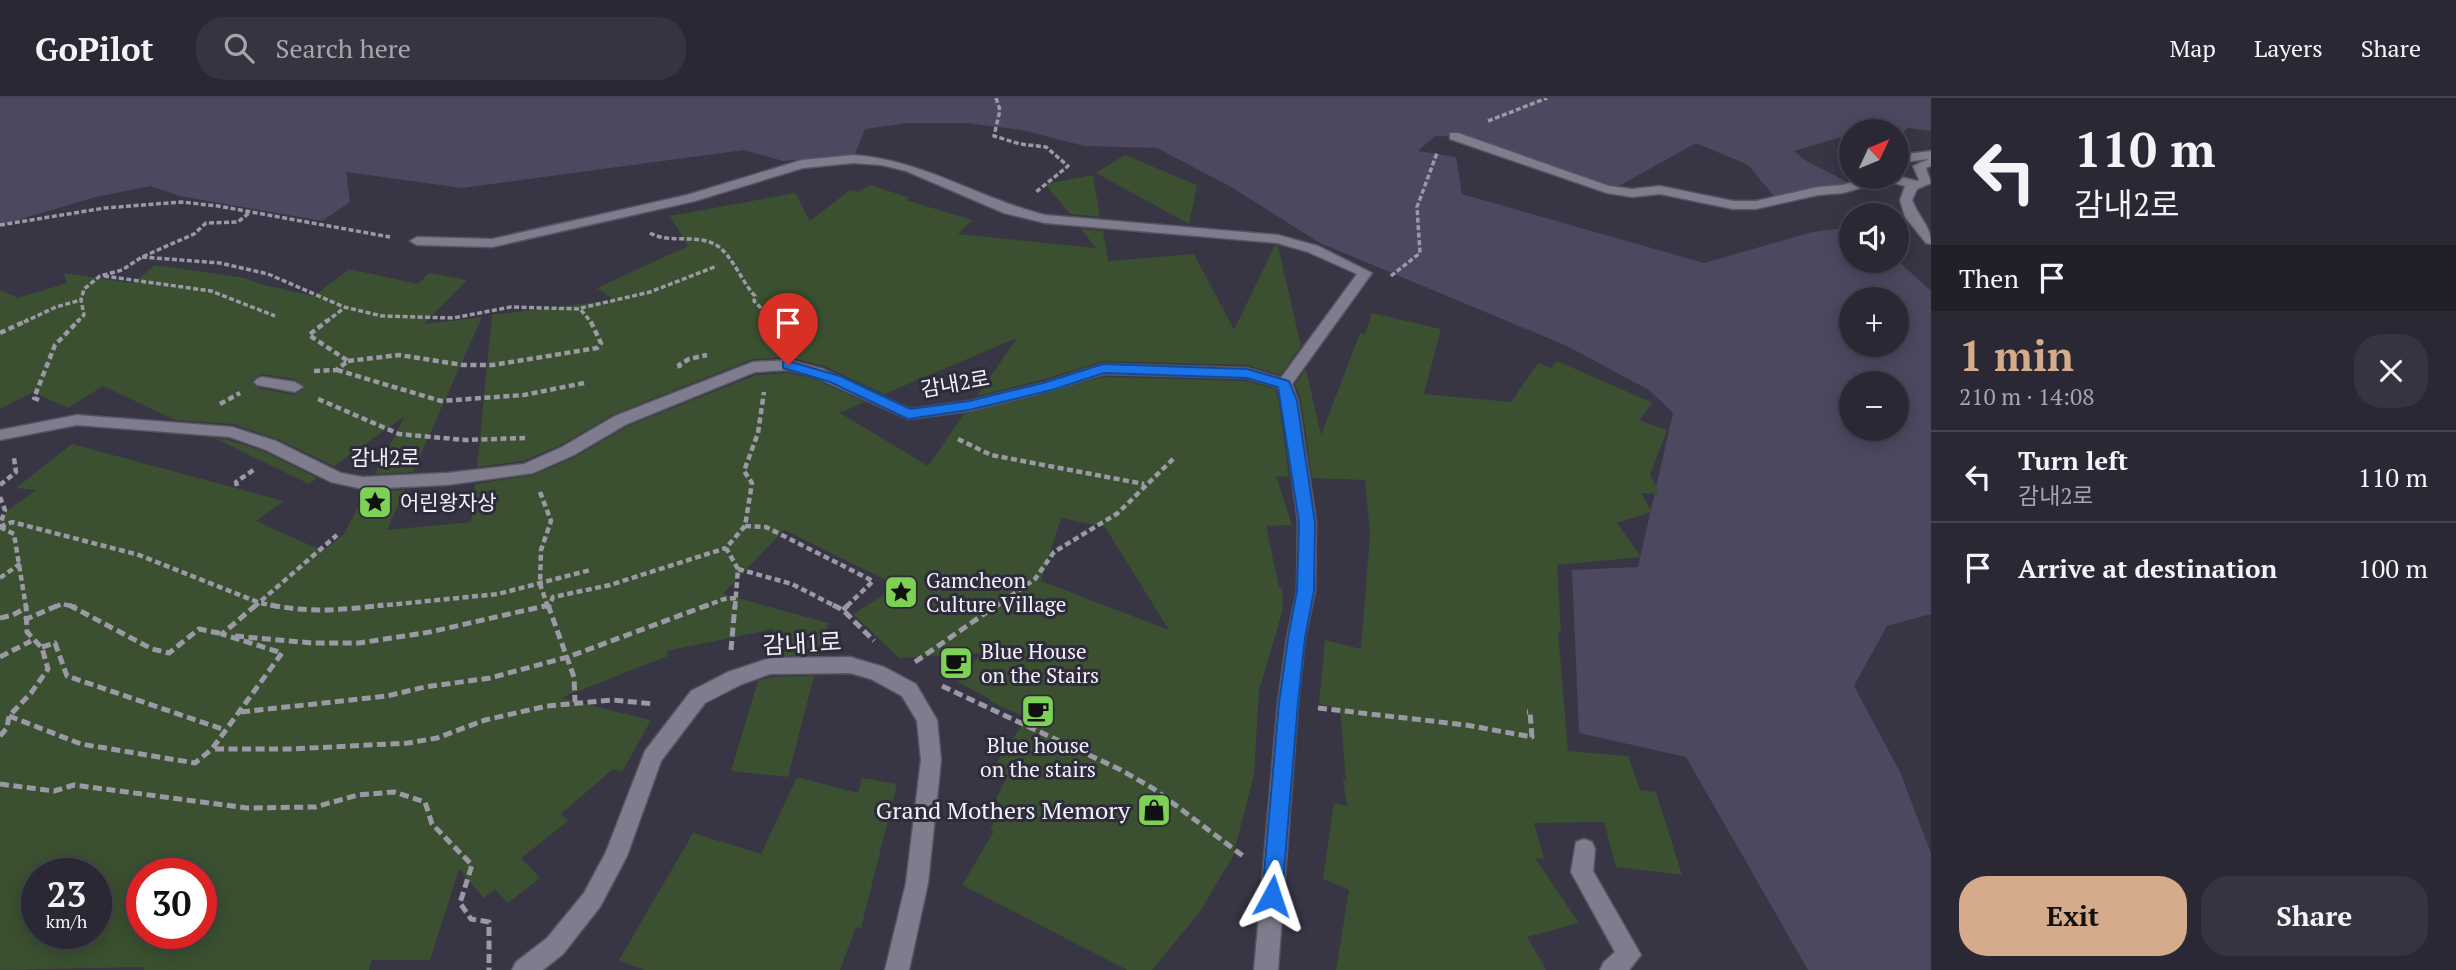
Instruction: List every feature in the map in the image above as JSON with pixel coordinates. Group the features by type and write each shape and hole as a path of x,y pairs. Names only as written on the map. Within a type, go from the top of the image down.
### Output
{"street":[{"path":"1454,136 1607,189 1632,193 1660,190 1733,205 1756,205 1818,191 1846,189"},
{"path":"1909,158 1931,155"},
{"path":"417,241 492,243 690,198 802,163 853,159 881,161 910,168 972,195 1045,219 1278,239 1313,248 1365,273 1284,384 1290,401 1307,522 1306,591 1296,638 1289,703 1266,970"},
{"path":"1909,184 1926,181 1919,166 1931,162"},
{"path":"1912,185 1906,200 1912,217 1931,240"},
{"name":"감내2로","path":"0,435 66,422 122,422 232,432 270,445 337,478 363,483 447,479 527,469 558,456 621,420 753,367 774,366 818,372 908,414 969,405 1047,387 1103,369 1247,373 1284,384"},
{"path":"262,382 295,387"},
{"name":"감내1로","path":"524,970 555,946 592,900 616,856 652,757 698,696 735,678 769,666 850,665 877,673 901,676 927,720 931,760 917,883 897,970"},
{"path":"1584,849 1582,872 1629,955 1612,970"}],"path":[{"path":"996,98 1000,110 994,136 1046,148 1068,166 1037,189 1022,213"},
{"path":"1365,273 1393,276 1420,253 1417,207 1435,155 1454,136 1547,98"},
{"path":"0,225 105,208 181,202 417,241"},
{"path":"549,606 553,597 610,584 726,548 745,526 752,483 744,471 756,449 774,366 786,352 783,343 785,334 778,316 765,312 754,301 755,296 720,248 698,239 656,237 625,212"},
{"path":"66,422 66,412 34,398 55,345 84,314 81,300 84,289 100,276 122,270 142,257 194,234 206,223 238,222 250,213"},
{"path":"142,257 220,263 268,274 344,307 382,316 453,318 511,307 580,309 617,303 683,281 717,266"},
{"path":"100,276 211,291 275,316"},
{"path":"0,333 56,307 81,300"},
{"path":"348,361 399,355 463,365 493,365 597,348 601,343 589,318 580,309"},
{"path":"774,343 783,343"},
{"path":"683,378 679,365 689,359 715,353"},
{"path":"336,370 441,401 524,395 583,383"},
{"path":"295,387 398,434 465,440 530,437"},
{"path":"958,439 991,455 1145,485"},
{"path":"0,485 16,472 14,451 7,453"},
{"path":"558,456 567,471 546,483 539,495 551,521 541,550 540,584 574,677 575,702"},
{"path":"901,676 960,629 1035,579 1054,552 1118,513 1175,457"},
{"path":"237,486 236,482 254,469"},
{"path":"0,497 5,510 0,527"},
{"path":"0,527 12,522 139,555 260,603 296,610 333,611 448,601 540,584 590,570"},
{"path":"745,526 766,527 873,581 843,610"},
{"path":"0,527 14,534 27,607 24,620 31,641 42,648 48,669 31,693 9,716 0,736"},
{"path":"222,634 337,535"},
{"path":"726,548 738,569 729,662 735,678"},
{"path":"0,578 21,563"},
{"path":"738,569 792,584 843,610 901,676 1121,770 1154,789 1235,852 1274,872"},
{"path":"240,712 387,696 425,687 490,678 568,657 724,599 736,598"},
{"path":"9,716 81,744 195,762 212,749 240,712 256,685 282,653 200,629 169,653 152,649 74,606 62,604 24,620"},
{"path":"222,634 281,642 358,643 471,624 549,606"},
{"path":"0,618 13,615 27,607"},
{"path":"0,657 31,641"},
{"path":"42,648 55,643 67,676 225,730"},
{"path":"212,749 264,752 428,740 454,734 485,721 575,702 633,699 684,715"},
{"path":"1289,703 1466,725 1532,737 1530,712 1527,712"},
{"path":"0,784 54,791 75,785 247,808 315,807 358,795 394,792 425,802 432,824 472,865 460,903 471,919 489,922 489,970"}],"shaded area":[{"path":"0,98 1931,98 1931,131 1909,128 1909,119 1839,119 1839,138 1794,151 1806,161 1839,178 1839,185 1819,186 1774,196 1748,165 1696,143 1615,188 1467,137 1435,136 1418,151 1456,157 1462,194 1704,263 1812,232 1839,229 1839,273 1909,271 1931,291 1931,614 1887,626 1854,686 1900,772 1931,853 1931,970 1808,970 1686,757 1579,733 1572,570 1638,567 1673,413 1649,390 1567,346 1320,243 1231,187 1157,148 1084,146 1022,130 966,123 909,123 865,129 855,154 783,161 744,150 462,188 346,172 350,202 322,221 180,196 151,186 96,197 0,225"}],"building":[{"path":"1125,155 1197,185 1189,224 1096,173"},
{"path":"1093,175 1100,217 1070,214 1045,184"},
{"path":"871,185 910,198 906,200 972,220 958,234 1096,248 1081,229 1103,231 1108,261 1194,254 1234,330 1275,245 1278,246 1301,346 1280,375 1247,365 1103,361 977,396 1017,338 884,394 824,366 789,357 753,359 614,414 561,445 523,461 477,467 492,315 614,300 597,288 688,246 670,216 795,193 810,221 850,190 857,192"},
{"path":"155,265 245,278 314,296 349,269 418,284 429,273 467,280 424,324 482,317 413,472 375,474 405,416 334,466 277,439 233,424 175,420 103,386 68,408 33,392 0,409 0,290 18,298 67,283 64,273 133,283","holes":["262,374 295,379 305,388 295,395 257,388 252,380"]},
{"path":"1372,313 1441,329 1424,394 1511,402 1538,363 1551,368 1557,361 1653,403 1639,420 1667,430 1650,475 1660,494 1641,493 1652,512 1617,523 1641,557 1557,565 1561,633 1558,632 1568,751 1628,756 1640,790 1656,792 1682,875 1616,867 1604,822 1534,823 1544,859 1535,858 1579,923 1527,937 1546,970 1336,970 1349,890 1323,879 1334,803 1347,806 1343,780 1346,781 1340,708 1319,704 1325,640 1361,649 1370,534 1365,480 1312,478 1301,401 1295,384 1306,369 1321,435 1360,333 1365,334"},
{"path":"788,373 812,378 865,402 840,413 928,466 964,414 1104,377 1246,381 1275,389 1289,477 1276,476 1292,525 1266,526 1279,587 1282,588 1283,609 1259,691 1254,775 1233,856 1199,913 1152,970 1127,970 962,885 994,831 990,830 1002,804 995,801 1008,775 992,769 1027,718 989,701 990,699 958,682 981,653 899,658 853,614 898,586 784,530 723,594 828,623 819,655 765,657 774,629 666,651 668,656 561,698 651,720 622,772 613,769 561,814 568,821 521,858 540,878 508,903 495,889 484,898 459,869 430,960 372,960 369,970 144,970 144,967 0,970 0,516 36,490 16,488 72,444 284,501 256,521 323,551 344,534 366,491 405,490 387,530 471,522 475,484 534,475 575,457 628,426 756,375","holes":["1061,518 1105,527 1169,630 1041,581"]},
{"path":"214,438 263,451 317,478 309,484"},
{"path":"814,676 788,777 731,771 758,681 770,677"},
{"path":"797,777 858,793 862,778 897,784 861,928 856,927 840,970 644,970 619,960 693,833 761,854"}],"place":[{"name":"어린왕자상","path":"375,502"},
{"name":"Gamcheon Culture Village","path":"901,592"},
{"name":"Blue House on the Stairs","path":"956,663"},
{"name":"Blue house on the stairs","path":"1038,711"},
{"name":"Grand Mothers Memory","path":"1154,810"}],"route":[{"path":"788,365 818,372 908,414 969,405 1047,387 1103,369 1247,373 1284,384 1290,401 1307,522 1306,591 1296,638 1272,896"}]}
